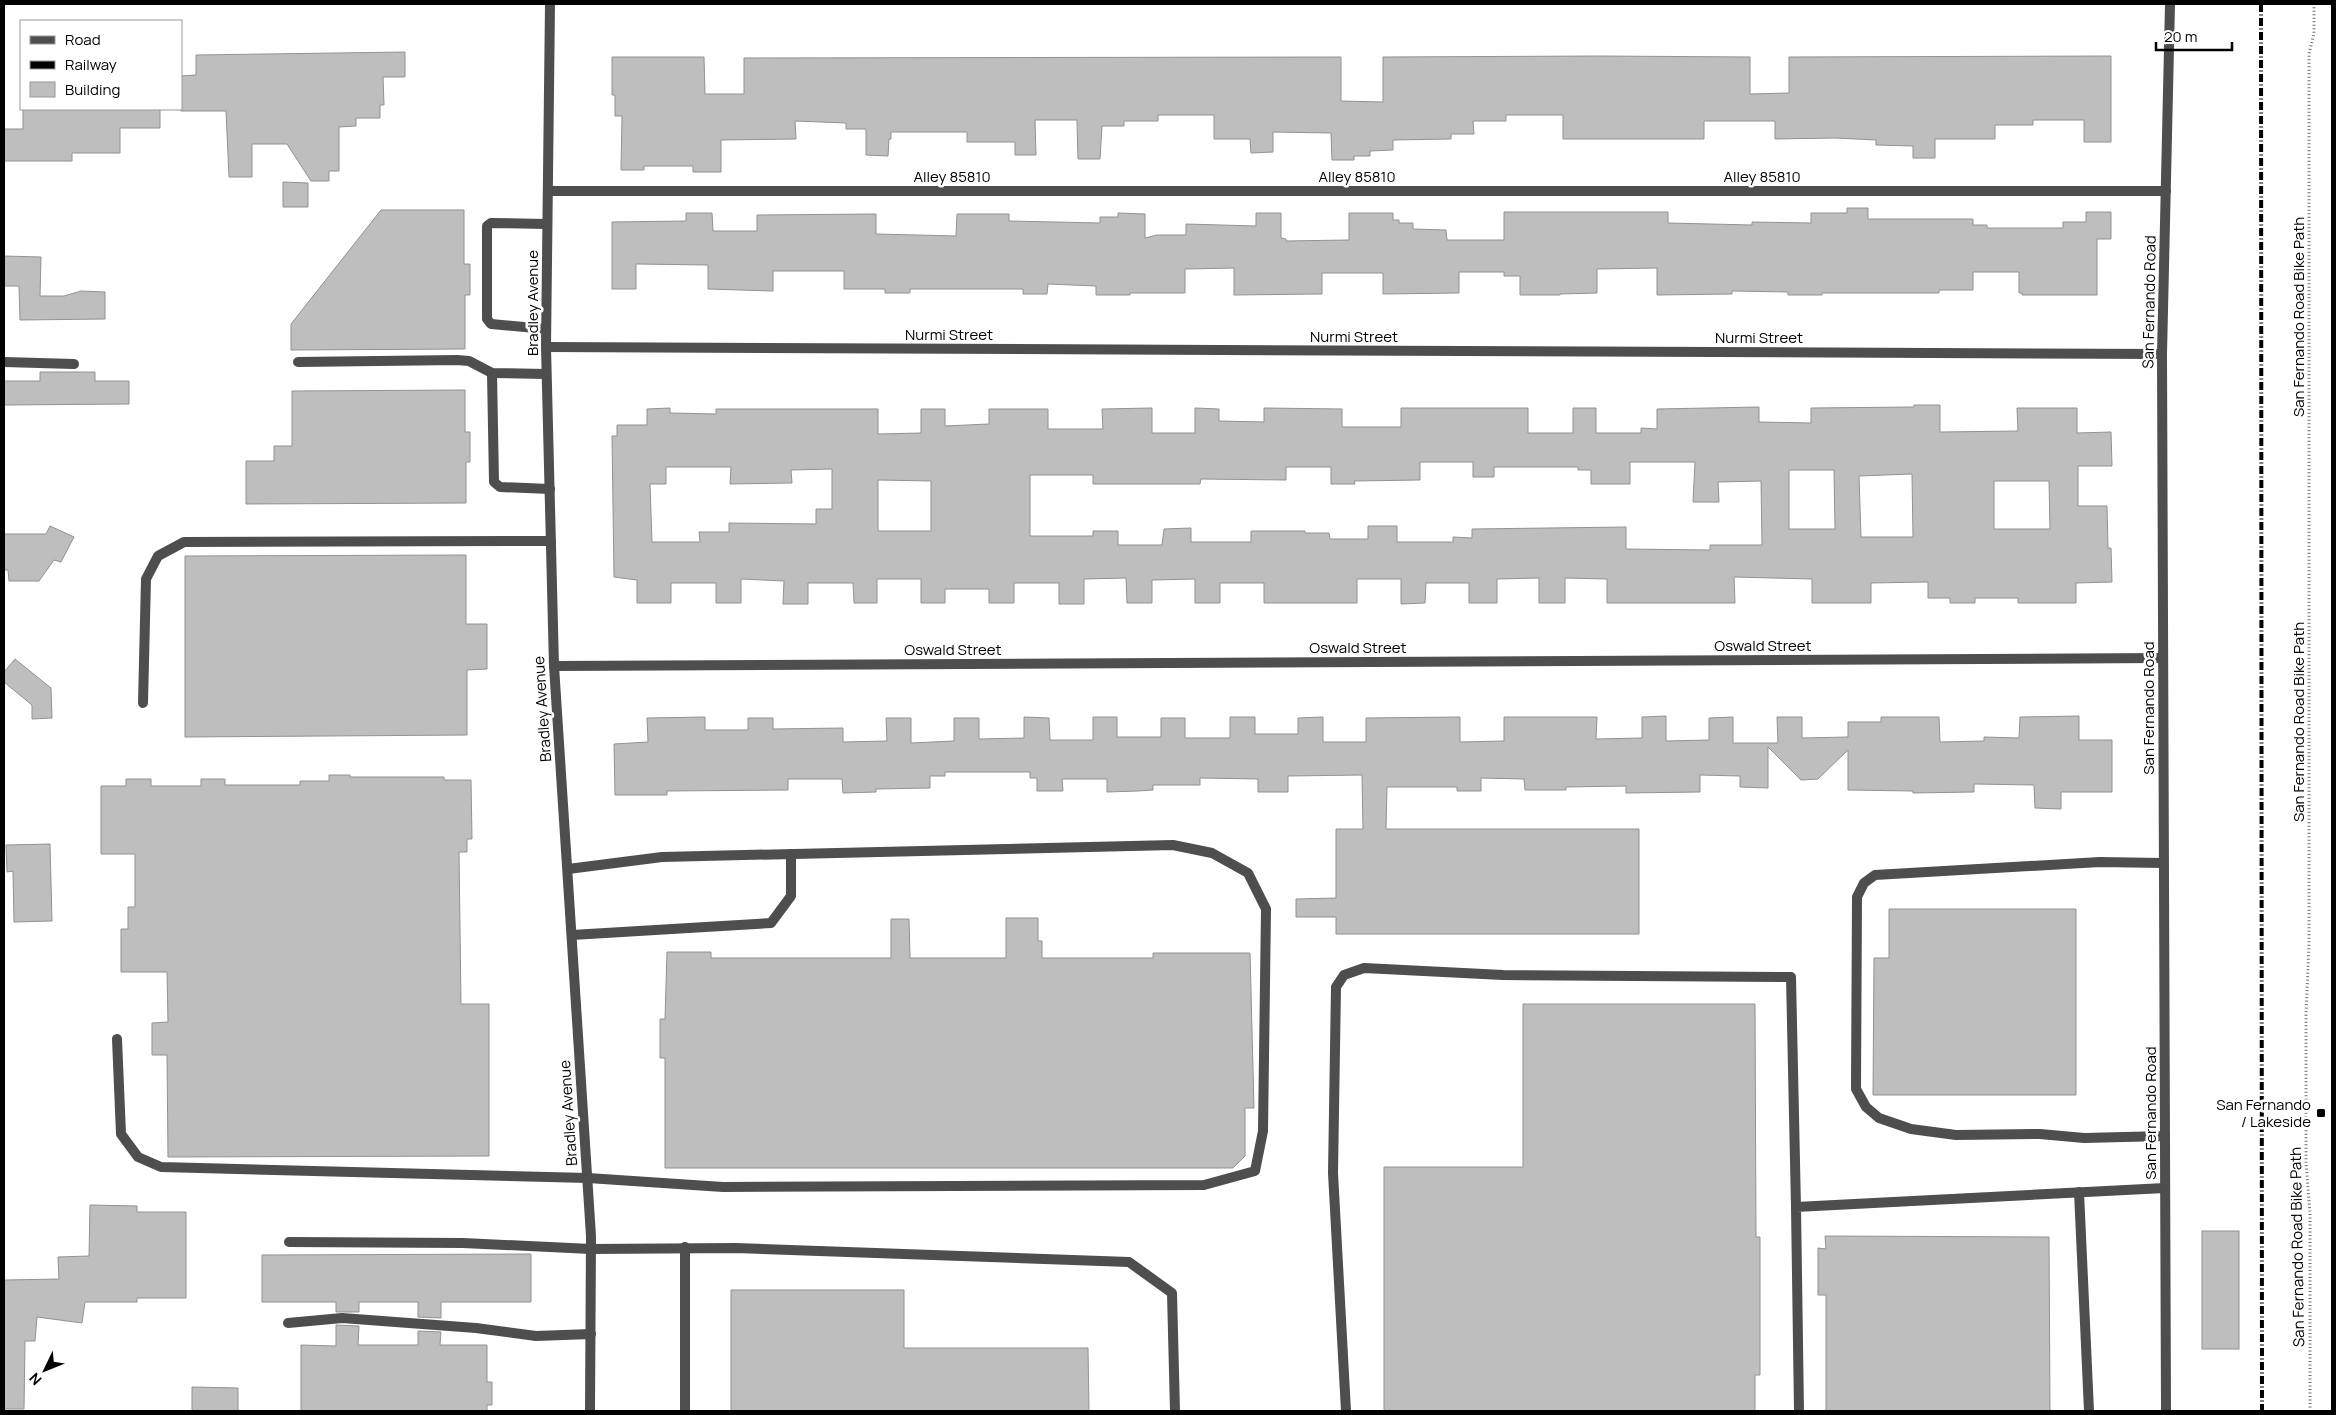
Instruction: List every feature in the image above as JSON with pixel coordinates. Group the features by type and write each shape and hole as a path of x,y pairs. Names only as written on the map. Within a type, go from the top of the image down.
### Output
{"street":[{"name":"Bradley Avenue","path":"550,4 546,374 554,666 588,1178 591,1249 590,1411"},
{"name":"San Fernando Road","path":"2166,1411 2162,354 2170,4"},
{"name":"Alley 85810","path":"548,191 2166,192"},
{"path":"546,328 491,324 487,319 487,226 491,223 547,224"},
{"name":"Nurmi Street","path":"546,348 2162,354"},
{"path":"298,362 469,361 492,373 546,374"},
{"path":"4,362 74,364"},
{"path":"492,373 494,482 500,487 550,489"},
{"path":"143,703 146,579 158,556 184,542 551,541"},
{"name":"Oswald Street","path":"554,666 2163,658"},
{"path":"117,1039 121,1134 138,1157 161,1167 588,1178 723,1187 1204,1185 1255,1171 1263,1131 1266,908 1248,873 1212,854 1173,845 662,857 568,868"},
{"path":"572,935 771,923 791,896 792,854"},
{"path":"2164,863 2100,862 1875,875 1864,883 1856,896 1856,1089 1866,1107 1879,1118 1911,1129 1956,1135 2040,1134 2084,1138 2165,1136"},
{"path":"1346,1411 1333,1173 1336,987 1344,975 1364,968 1503,975 1791,978 1799,1411"},
{"path":"1796,1207 2165,1188"},
{"path":"2079,1192 2089,1411"},
{"path":"289,1242 463,1243 591,1249 685,1247 1129,1262 1172,1293 1175,1411"},
{"path":"685,1247 685,1411"},
{"path":"288,1323 342,1318 476,1328 536,1336 591,1334"}],"path":[{"name":"San Fernando Road Bike Path","path":"2310,1411 2310,1214 2306,1162 2306,1014 2309,944 2309,54 2314,33 2314,4"}],"building":[{"path":"405,52 405,77 383,77 384,105 380,105 380,118 356,118 356,126 339,127 339,171 329,171 329,181 311,181 287,144 252,144 252,177 229,177 226,111 181,111 182,76 196,75 196,55"},
{"path":"2111,56 2111,142 2084,142 2084,120 2033,120 2033,125 1995,125 1995,139 1935,139 1935,158 1913,158 1913,146 1876,145 1876,140 1835,138 1775,139 1775,121 1704,121 1704,139 1563,139 1563,115 1506,115 1506,121 1473,121 1474,134 1451,134 1451,139 1393,140 1393,150 1370,151 1370,156 1354,156 1354,160 1332,160 1331,133 1273,132 1273,152 1251,153 1250,139 1214,139 1214,115 1158,115 1158,121 1124,121 1124,126 1102,126 1100,159 1078,159 1077,120 1035,120 1036,155 1015,155 1015,142 967,142 967,132 891,132 888,156 866,155 866,129 846,129 846,123 795,121 796,139 721,140 721,172 693,172 693,166 644,166 644,170 621,170 622,116 615,116 615,95 612,95 612,57 704,57 705,94 744,94 744,58 1341,57 1341,101 1383,102 1383,57 1750,57 1750,94 1789,93 1789,57"},
{"path":"23,110 160,110 160,128 120,128 120,153 72,153 72,161 4,161 4,129 23,129"},
{"path":"283,182 308,183 308,207 283,207"},
{"path":"1847,208 1868,208 1868,219 1973,219 1973,225 1987,225 1987,228 2063,228 2063,222 2086,222 2086,212 2111,212 2111,239 2097,239 2097,295 2022,295 2022,293 2019,293 2019,272 1973,272 1973,290 1939,290 1939,293 1822,293 1822,295 1788,295 1788,292 1732,291 1732,294 1657,295 1657,268 1597,269 1597,293 1560,295 1520,295 1520,276 1504,276 1504,272 1459,272 1459,293 1383,294 1383,273 1322,273 1322,294 1234,295 1234,268 1185,269 1185,293 1096,295 1096,286 1048,284 1047,294 1023,294 1023,289 910,289 910,293 885,293 885,289 844,289 844,271 773,271 773,291 708,289 708,265 636,264 636,289 612,289 612,222 686,221 686,213 712,213 713,231 757,231 757,215 876,214 876,234 956,236 957,214 1009,214 1009,221 1100,223 1100,217 1118,217 1118,213 1145,214 1145,238 1157,235 1186,235 1186,224 1256,226 1256,213 1281,213 1281,238 1286,239 1286,241 1349,240 1349,213 1393,213 1393,220 1399,220 1399,223 1413,223 1413,229 1446,230 1447,240 1504,240 1504,212 1668,212 1668,223 1752,225 1752,222 1811,223 1811,213 1847,213"},
{"path":"381,210 464,210 464,264 470,264 470,295 465,295 465,349 291,350 291,324"},
{"path":"4,256 41,257 40,296 64,296 81,291 105,292 105,319 20,320 19,286 4,286"},
{"path":"40,372 95,372 95,381 129,381 129,404 4,405 4,381 40,381"},
{"path":"465,390 465,432 470,432 470,462 466,462 466,503 246,504 246,461 274,461 274,446 292,446 292,391"},
{"path":"1914,405 1940,405 1940,432 2018,431 2017,408 2077,408 2077,433 2111,432 2112,466 2078,466 2078,506 2107,506 2108,548 2111,548 2112,582 2076,583 2076,603 2018,603 2018,598 1975,598 1975,603 1950,603 1950,598 1928,598 1928,582 1871,583 1871,603 1812,603 1812,579 1734,577 1735,603 1607,603 1607,579 1565,578 1565,603 1539,603 1539,578 1497,579 1497,603 1469,603 1469,583 1426,583 1425,603 1401,604 1401,579 1357,579 1357,603 1264,603 1264,583 1220,583 1220,603 1195,603 1195,579 1152,580 1152,603 1127,603 1126,578 1084,579 1084,604 1059,604 1059,583 1014,583 1014,603 989,603 989,589 945,589 945,603 921,603 921,579 877,579 877,603 854,603 853,583 808,583 808,604 783,604 784,581 741,579 741,603 716,603 716,583 671,583 671,603 637,603 637,580 614,577 612,436 617,436 617,425 647,425 647,409 670,408 670,413 716,414 716,409 878,409 878,434 921,433 921,409 945,409 945,426 989,424 989,409 1048,409 1048,429 1103,429 1102,409 1152,408 1152,433 1195,433 1195,408 1219,409 1219,421 1264,422 1264,408 1342,409 1342,427 1401,427 1401,408 1528,408 1528,433 1573,433 1573,408 1596,408 1596,433 1641,433 1641,428 1657,429 1657,409 1759,407 1759,422 1811,423 1811,408 1914,407","holes":["1420,462 1473,462 1473,477 1494,477 1494,467 1578,467 1578,470 1591,470 1591,484 1630,484 1630,462 1695,462 1693,502 1719,502 1718,482 1761,481 1762,545 1710,545 1710,550 1626,549 1626,527 1472,529 1472,538 1453,537 1453,542 1397,542 1397,526 1368,526 1368,539 1330,539 1329,533 1305,533 1305,531 1251,531 1251,542 1191,542 1191,528 1164,529 1162,545 1118,545 1118,531 1093,531 1093,536 1030,536 1030,475 1093,475 1093,484 1200,484 1201,479 1286,480 1286,467 1331,467 1331,484 1355,484 1354,481 1420,480","666,467 731,467 730,484 792,483 791,470 832,469 832,509 816,509 816,524 729,523 729,532 699,532 700,542 652,542 650,484 666,484","1789,470 1834,470 1835,529 1789,529","1912,474 1913,537 1861,537 1859,476","878,480 931,481 931,531 878,531","1994,481 2049,481 2050,529 1994,529"]},
{"path":"50,526 74,537 61,562 54,560 39,581 9,581 8,570 4,570 4,534 46,534"},
{"path":"466,555 466,624 487,624 487,669 467,670 467,735 185,737 185,556"},
{"path":"15,659 51,688 52,718 32,719 32,705 4,682 4,672"},
{"path":"1666,716 1666,741 1709,740 1709,718 1733,717 1733,743 1778,743 1777,717 1802,717 1802,738 1848,737 1848,722 1881,722 1881,717 1939,717 1940,742 1984,741 1984,737 2019,738 2020,717 2079,716 2079,740 2112,740 2112,792 2061,792 2061,809 2035,808 2034,785 1974,784 1974,792 1913,793 1913,791 1848,790 1848,750 1818,779 1801,780 1768,747 1768,788 1740,787 1740,776 1700,775 1700,792 1626,793 1626,786 1566,787 1566,790 1525,790 1524,779 1481,778 1481,791 1457,791 1457,787 1387,787 1386,829 1639,829 1639,934 1336,934 1336,917 1296,917 1296,899 1336,898 1336,829 1363,829 1362,775 1288,776 1288,792 1258,792 1258,779 1200,778 1200,785 1153,785 1153,790 1107,792 1107,779 1062,779 1063,791 1037,791 1037,778 1030,778 1030,772 945,772 945,776 930,776 930,788 876,789 876,792 843,793 842,779 788,779 788,790 667,791 667,795 615,795 614,744 648,742 647,718 705,717 705,730 748,730 748,718 773,718 773,729 843,728 843,742 887,741 886,718 911,718 911,743 954,741 954,718 979,718 979,739 1024,738 1024,717 1049,718 1050,740 1093,740 1093,717 1117,717 1117,737 1161,737 1161,718 1185,718 1185,738 1230,738 1230,717 1255,717 1255,734 1298,734 1298,718 1323,717 1323,742 1366,742 1366,718 1460,717 1460,742 1504,741 1504,717 1597,717 1596,739 1642,738 1642,717"},
{"path":"329,775 350,775 350,777 444,777 444,780 471,780 472,839 467,839 467,852 459,852 461,1004 489,1004 489,1156 168,1157 167,1055 152,1055 152,1023 168,1022 167,972 121,972 121,929 128,929 128,907 135,907 135,854 101,854 101,786 126,786 126,779 151,779 151,786 201,786 201,779 225,779 225,785 300,785 300,781 329,781"},
{"path":"50,844 52,921 14,922 13,871 7,872 6,845"},
{"path":"1889,909 2076,909 2076,1095 1873,1095 1874,958 1889,958"},
{"path":"1006,918 1038,918 1038,941 1042,941 1042,958 1153,958 1153,953 1250,953 1254,1108 1245,1108 1245,1156 1233,1168 665,1168 665,1058 660,1058 660,1019 665,1019 667,952 711,952 711,958 891,958 891,919 909,919 910,958 1006,958"},
{"path":"1523,1004 1755,1004 1756,1237 1760,1237 1760,1375 1755,1375 1755,1411 1384,1411 1384,1167 1523,1167"},
{"path":"90,1205 137,1206 137,1212 186,1212 186,1298 137,1298 137,1302 85,1302 82,1323 37,1317 35,1341 25,1341 24,1409 4,1409 4,1280 59,1279 58,1257 89,1256"},
{"path":"2202,1231 2239,1231 2239,1349 2202,1349"},
{"path":"1825,1236 2049,1237 2050,1411 1826,1411 1826,1295 1818,1295 1818,1248 1826,1249"},
{"path":"531,1254 531,1302 441,1302 441,1318 418,1317 418,1302 359,1302 359,1312 336,1312 336,1302 262,1302 262,1255"},
{"path":"731,1290 904,1290 904,1348 1088,1348 1089,1411 731,1411"},
{"path":"336,1325 359,1326 358,1345 418,1345 418,1331 441,1332 440,1345 487,1345 487,1382 492,1382 492,1405 487,1405 487,1411 301,1411 301,1345 336,1346"},
{"path":"192,1387 238,1388 238,1411 192,1411"}],"railway":[{"path":"2261,4 2262,1411"}],"place":[{"name":"San Fernando / Lakeside","path":"2321,1113"}]}
